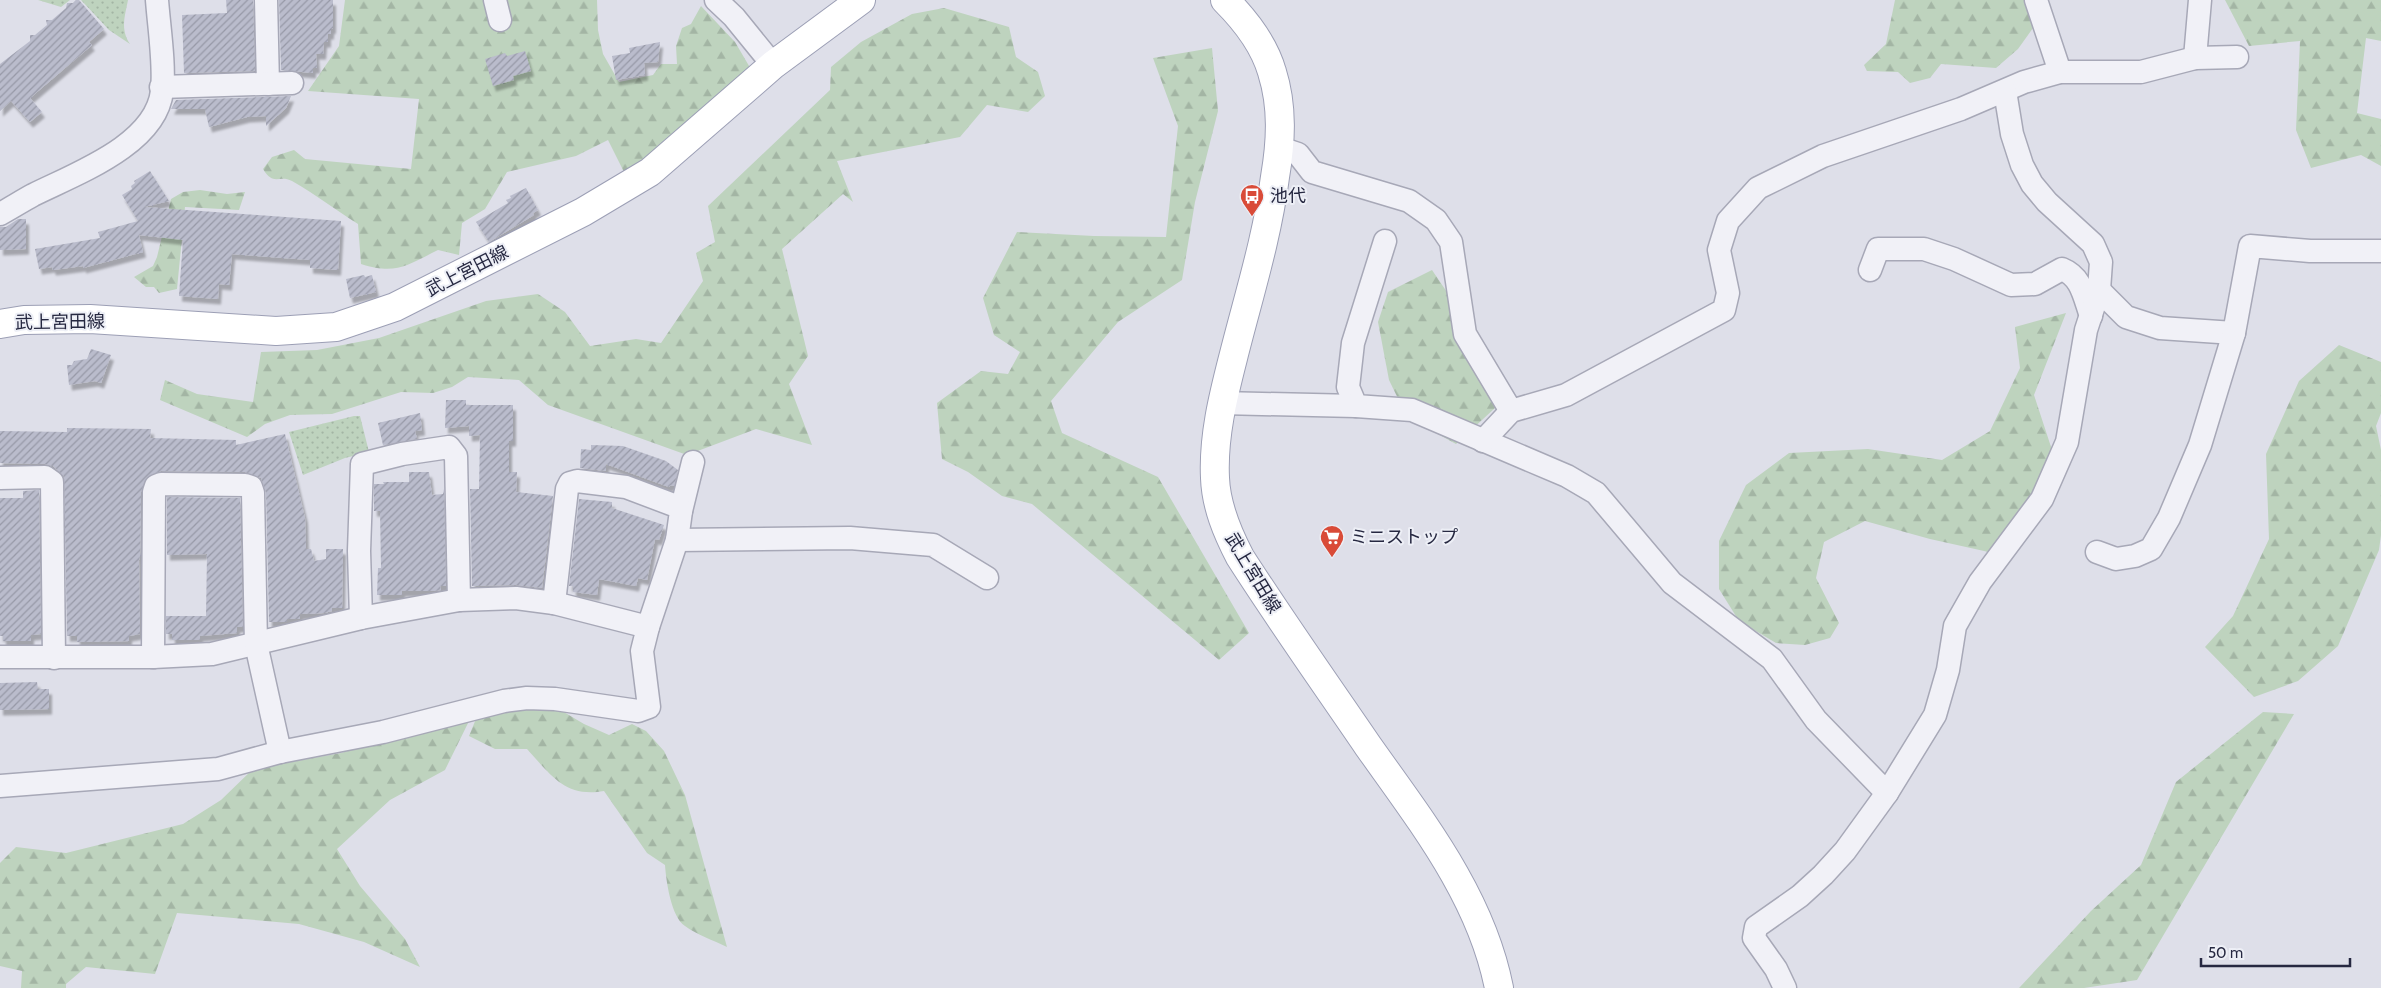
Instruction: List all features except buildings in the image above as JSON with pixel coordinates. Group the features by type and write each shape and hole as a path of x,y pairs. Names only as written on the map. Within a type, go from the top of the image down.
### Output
{"main road":[{"name":"武上宮田線","path":"0,324 24,320 90,319 276,331 336,327 395,307 583,212 650,172 773,65 860,0"},
{"name":"武上宮田線","path":"1225,0 1245,21 1266,56 1272,72 1280,114 1280,148 1267,225 1221,403 1215,458 1217,499 1230,538 1274,609 1434,840 1482,927 1499,988"}],"street":[{"path":"0,214 32,196 82,173 111,155 135,136 154,115 161,87 157,0"},
{"path":"716,0 734,17 773,65"},
{"path":"2036,0 2060,72"},
{"path":"2195,58 2200,0"},
{"path":"268,84 271,6"},
{"path":"1483,441 1511,411 1566,395 1724,310 1728,293 1720,250 1728,221 1758,188 1823,156 1961,109 2024,82 2060,72 2141,72 2195,58 2237,57"},
{"path":"161,87 292,83"},
{"path":"1785,988 1776,969 1754,938 1756,927 1800,896 1823,874 1845,851 1887,793 1936,715 1948,670 1955,626 1980,582 2042,499 2067,442 2086,330 2099,290 2101,262 2093,244 2047,202 2032,184 2022,165 2012,134 2005,91"},
{"path":"1280,148 1298,154 1312,172 1409,201 1436,220 1450,242 1465,334 1511,411"},
{"path":"1356,406 1348,387 1353,344 1385,241"},
{"path":"2097,552 2116,559 2134,556 2151,549 2169,518 2200,445 2234,333 2250,246 2310,251 2381,251"},
{"path":"1870,270 1878,249 1924,249 1954,259 2011,285 2035,284 2062,269 2078,279 2090,316"},
{"path":"2099,290 2126,318 2160,328 2234,333"},
{"path":"1221,403 1356,406 1412,410 1567,476 1596,493 1672,583 1772,659 1816,720 1887,793"},
{"path":"361,618 362,464 368,460 449,447 456,456 459,600"},
{"path":"0,786 218,769 280,752 383,732 504,701 527,698 555,699 638,711 649,707 642,651 676,540 694,462"},
{"path":"0,478 45,477 52,482 54,658"},
{"path":"554,603 567,488 570,484 577,481 626,487 679,507 682,511"},
{"path":"153,657 154,492 156,486 161,484 245,485 251,487 253,493 256,644 280,752"},
{"path":"676,540 850,538 933,545 987,578"},
{"path":"0,657 153,657 212,654 361,618 459,600 516,598 554,603 648,627"}],"green space":[{"path":"38,0 70,0 61,7"},
{"path":"81,0 128,0 124,28 130,44 109,30"},
{"path":"345,0 597,0 598,30 603,54 619,82 653,75 661,64 677,64 676,46 682,28 691,24 701,6 735,42 752,71 627,178 608,140 576,156 507,172 485,209 462,223 459,255 438,250 401,267 383,269 361,264 358,224 292,181 274,179 263,169 272,157 294,150 305,159 411,169 419,99 308,91 339,46"},
{"path":"1895,0 2024,0 2033,28 2018,49 1996,68 1941,64 1930,78 1910,83 1898,72 1867,71 1864,65 1886,44"},
{"path":"2225,0 2381,0 2381,41 2366,38 2357,113 2381,119 2381,166 2361,155 2311,168 2296,130 2300,41 2249,46"},
{"path":"944,8 1009,27 1016,57 1038,72 1045,96 1028,112 987,105 960,137 837,161 853,202 843,194 782,249 808,356 789,384 812,445 756,429 687,455 548,405 519,380 468,377 452,387 433,393 401,392 332,414 290,415 265,424 247,437 160,400 165,380 197,394 253,402 261,352 317,350 379,338 486,301 538,294 565,312 590,346 636,339 661,343 703,281 696,253 715,242 708,206 830,90 831,67 861,42 912,14"},
{"path":"1212,48 1218,111 1195,202 1182,280 1118,322 1051,401 1062,433 1158,477 1249,633 1219,660 1032,504 1002,496 968,472 942,459 937,403 981,371 1008,374 1020,352 994,335 983,298 1017,232 1166,237 1178,126 1153,58"},
{"path":"200,190 227,194 245,192 239,210 185,207 177,289 159,293 154,287 146,287 134,277 153,266 157,257 171,199 183,192"},
{"path":"1432,270 1503,375 1495,408 1456,444 1407,417 1389,380 1378,322 1388,292"},
{"path":"2066,313 2034,395 2053,453 2002,555 1930,539 1865,521 1824,542 1816,578 1839,623 1830,638 1805,645 1776,643 1739,621 1719,589 1719,541 1746,485 1789,453 1868,449 1942,460 1990,431 2020,368 2015,327"},
{"path":"2339,345 2381,362 2381,413 2376,426 2381,450 2381,535 2379,550 2338,646 2298,681 2254,697 2205,647 2233,616 2269,539 2266,454 2299,381"},
{"path":"360,416 369,452 345,458 303,475 289,432"},
{"path":"552,705 584,724 609,735 632,724 646,731 664,751 685,795 727,947 695,932 680,921 670,898 665,865 647,853 604,791 590,792 569,788 552,776 527,749 495,749 469,736 478,714"},
{"path":"2263,712 2294,714 2137,980 2084,988 2019,988 2091,911 2141,865 2176,782"},
{"path":"472,715 445,770 390,800 337,849 360,886 405,939 420,967 364,942 299,924 177,913 155,974 86,967 66,984 66,988 21,988 22,971 0,966 0,863 16,847 66,853 183,824 221,800 253,769 341,753"}],"place":[{"name":"池代","path":"1252,217"},
{"name":"ミニストップ","path":"1332,558"}]}
